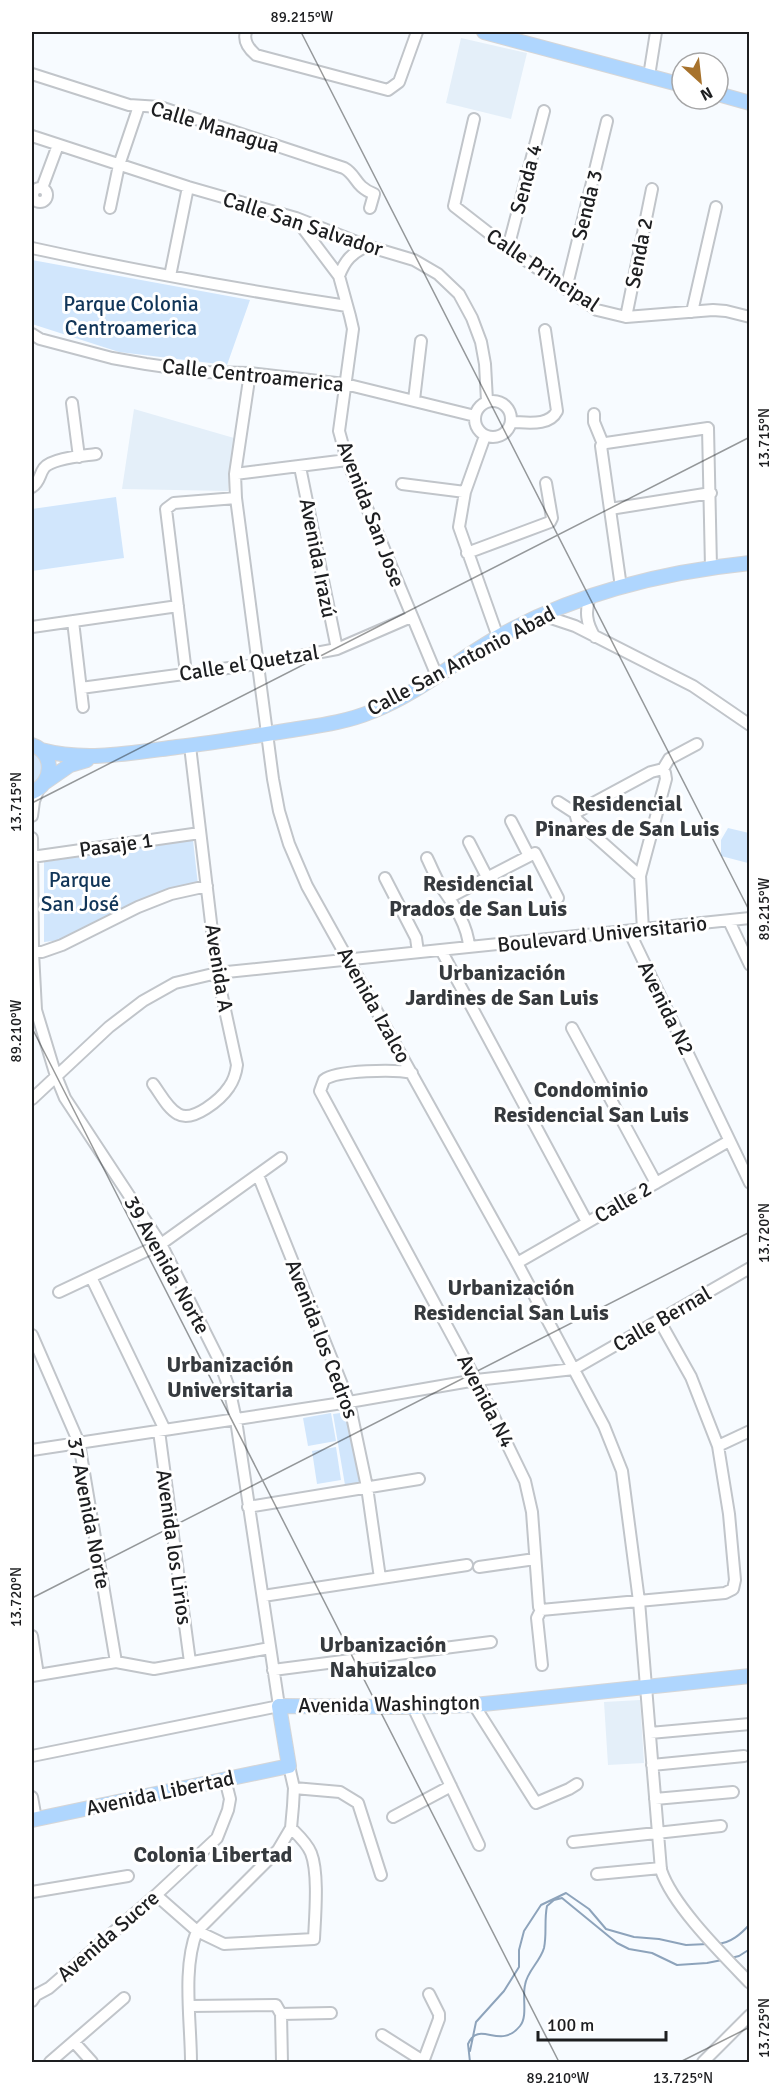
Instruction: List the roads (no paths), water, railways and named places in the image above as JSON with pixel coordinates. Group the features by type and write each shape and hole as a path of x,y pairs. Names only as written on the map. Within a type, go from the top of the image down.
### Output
{"main road":[{"path":"483,32 670,82"},
{"path":"730,97 750,103"},
{"name":"Calle San Antonio Abad","path":"38,788 70,765 98,757 190,746 359,717 389,704 498,637 542,615 590,596 711,567 750,563"},
{"path":"35,745 49,765 49,773 38,788"},
{"name":"Calle San Antonio Abad","path":"35,745 60,755 98,757"},
{"name":"Avenida Washington","path":"279,1706 474,1705 750,1676"},
{"path":"279,1706 289,1766"},
{"name":"Avenida Libertad","path":"34,1819 289,1766"}],"street":[{"path":"246,32 248,46 256,56 388,90 399,82 417,32"},
{"path":"649,76 656,32"},
{"name":"Calle Managua","path":"32,74 129,105 160,107 344,168 349,170 361,188 374,194 370,208"},
{"path":"110,208 119,165 139,105"},
{"name":"Senda 4","path":"508,248 544,111"},
{"name":"Calle Principal","path":"474,119 453,203 455,209 508,248 597,310 611,315 626,317 726,311 750,317"},
{"name":"Senda 3","path":"566,289 607,121"},
{"name":"Calle San Salvador","path":"32,136 188,187 296,218 367,246 414,260 438,274 459,294 472,318 481,342 485,364 487,401"},
{"path":"42,188 58,145"},
{"path":"170,276 188,187"},
{"name":"Senda 2","path":"626,317 652,189"},
{"path":"692,312 716,207"},
{"name":"Avenida San Jose","path":"296,218 339,276 353,329 339,431 346,460 437,676"},
{"path":"339,276 344,263 353,252 367,246"},
{"path":"32,248 93,262 347,306"},
{"path":"511,422 546,421 553,417 556,411 545,330"},
{"name":"Calle Centroamerica","path":"32,334 40,339 112,358 201,372 250,373 345,384 475,416"},
{"path":"414,400 421,341"},
{"name":"Avenida Izalco","path":"250,373 235,474 236,498 279,811 297,866 517,1263 604,1426 622,1471 639,1601 661,1868 666,1886 706,1936 750,1983"},
{"path":"487,401 504,404 509,411 511,422 503,434 494,437 485,436 477,428 475,416 478,409 487,401"},
{"path":"72,403 79,457"},
{"path":"594,414 594,422 602,445 621,587"},
{"path":"602,445 707,427 709,430 711,493 711,567"},
{"path":"485,436 465,492 459,527 498,637"},
{"path":"32,487 38,483 43,469 53,461 96,454"},
{"path":"235,474 346,460"},
{"name":"Avenida Irazú","path":"300,467 337,649"},
{"path":"467,553 550,522 552,518 546,483"},
{"path":"402,484 465,492"},
{"path":"610,509 711,493"},
{"path":"186,673 166,509 174,503 236,498"},
{"path":"590,596 586,613 587,622 595,637"},
{"path":"32,627 178,606"},
{"path":"542,615 561,621 693,686 748,722"},
{"name":"Calle el Quetzal","path":"81,688 258,664 337,649 411,617"},
{"path":"73,621 83,707"},
{"path":"663,770 669,759 697,744"},
{"name":"Avenida A","path":"153,1084 171,1108 178,1114 187,1116 205,1109 229,1089 236,1076 237,1065 218,973 190,746"},
{"path":"575,813 651,772 663,770"},
{"path":"643,930 640,876 666,779 663,770"},
{"path":"32,816 38,788"},
{"path":"558,802 575,813 577,820 640,876"},
{"path":"511,821 558,898"},
{"name":"Pasaje 1","path":"32,856 200,833"},
{"name":"39 Avenida Norte","path":"32,838 36,1010 65,1098 160,1244 219,1360 230,1388 279,1706"},
{"path":"469,842 487,878"},
{"path":"450,897 532,855"},
{"path":"427,858 441,886 450,897 468,935 469,947"},
{"path":"385,878 416,938 418,952"},
{"path":"33,952 42,952 62,945 138,906 171,894 207,886"},
{"name":"Boulevard Universitario","path":"32,1099 118,1020 142,1001 175,983 218,973 750,918"},
{"path":"729,921 750,965"},
{"name":"Avenida N2","path":"629,931 750,1182"},
{"path":"441,950 587,1222"},
{"path":"572,1028 656,1183"},
{"name":"Avenida N4","path":"412,1073 399,1070 333,1074 324,1080 320,1091 476,1380 525,1481 531,1505 541,1610 537,1618 542,1665"},
{"name":"Calle 2","path":"517,1263 729,1141"},
{"path":"59,1292 160,1244 281,1158"},
{"name":"Avenida los Cedros","path":"258,1175 350,1402 367,1487 380,1578"},
{"name":"Calle Bernal","path":"574,1369 750,1268"},
{"name":"Avenida los Lirios","path":"91,1277 162,1431 190,1662"},
{"path":"541,1610 725,1593 733,1589 735,1580 729,1514 718,1446 691,1377 659,1320"},
{"name":"37 Avenida Norte","path":"32,1335 80,1443 116,1662"},
{"path":"32,1450 236,1420 476,1380 574,1369"},
{"path":"718,1446 750,1431"},
{"path":"248,1507 419,1479"},
{"path":"479,1568 535,1559"},
{"path":"263,1596 467,1564"},
{"path":"32,1636 35,1676 116,1662 154,1669 270,1648"},
{"path":"273,1670 490,1642"},
{"path":"474,1705 536,1803 577,1784"},
{"name":"Avenida Washington","path":"32,1756 279,1706"},
{"path":"413,1707 479,1845"},
{"path":"650,1733 750,1724"},
{"path":"652,1765 744,1756"},
{"path":"191,2062 189,1981 191,1946 197,1931 278,1850 291,1828 294,1788 289,1766"},
{"name":"Avenida Sucre","path":"33,1996 49,1988 156,1895 216,1838 228,1810 230,1799 225,1779"},
{"path":"393,1817 451,1786"},
{"path":"294,1788 340,1792 358,1803 381,1875"},
{"path":"655,1799 734,1792"},
{"path":"32,1797 34,1819"},
{"path":"573,1842 721,1826"},
{"path":"156,1895 197,1931 224,1944 314,1939 315,1870 311,1853 291,1828"},
{"path":"597,1874 661,1868"},
{"path":"32,1892 128,1876"},
{"path":"382,2035 423,2062 439,2019 439,2014 429,1994"},
{"path":"50,2062 124,1998"},
{"path":"190,2006 276,2005 281,2014 282,2062"},
{"path":"281,2014 331,2013"},
{"path":"703,2062 713,2057 750,2015"},
{"path":"74,2042 92,2062"}],"waterway":[{"path":"470,2051 476,2022 504,1991 519,1967 519,1950 524,1931 541,1905 566,1893 589,1909 606,1929 634,1937 659,1939 686,1945 708,1944"},
{"path":"470,2062 468,2044 473,2037 478,2034 505,2036 520,2026 524,2012 526,1980 544,1948 547,1906 554,1900 562,1898 617,1943 629,1949 652,1953 677,1965 722,1960"},
{"path":"717,1944 727,1942 750,1924"},
{"path":"731,1958 750,1949"}],"district":[{"name":"Residencial Pinares de San Luis","path":"627,816"},
{"name":"Residencial Prados de San Luis","path":"478,896"},
{"name":"Urbanización Jardines de San Luis","path":"502,984"},
{"name":"Condominio Residencial San Luis","path":"591,1102"},
{"name":"Urbanización Residencial San Luis","path":"511,1300"},
{"name":"Urbanización Universitaria","path":"230,1376"},
{"name":"Urbanización Nahuizalco","path":"383,1656"},
{"name":"Colonia Libertad","path":"213,1854"}],"park label":[{"name":"Parque Colonia Centroamerica","path":"131,316"},
{"name":"Parque San José","path":"80,892"}]}
